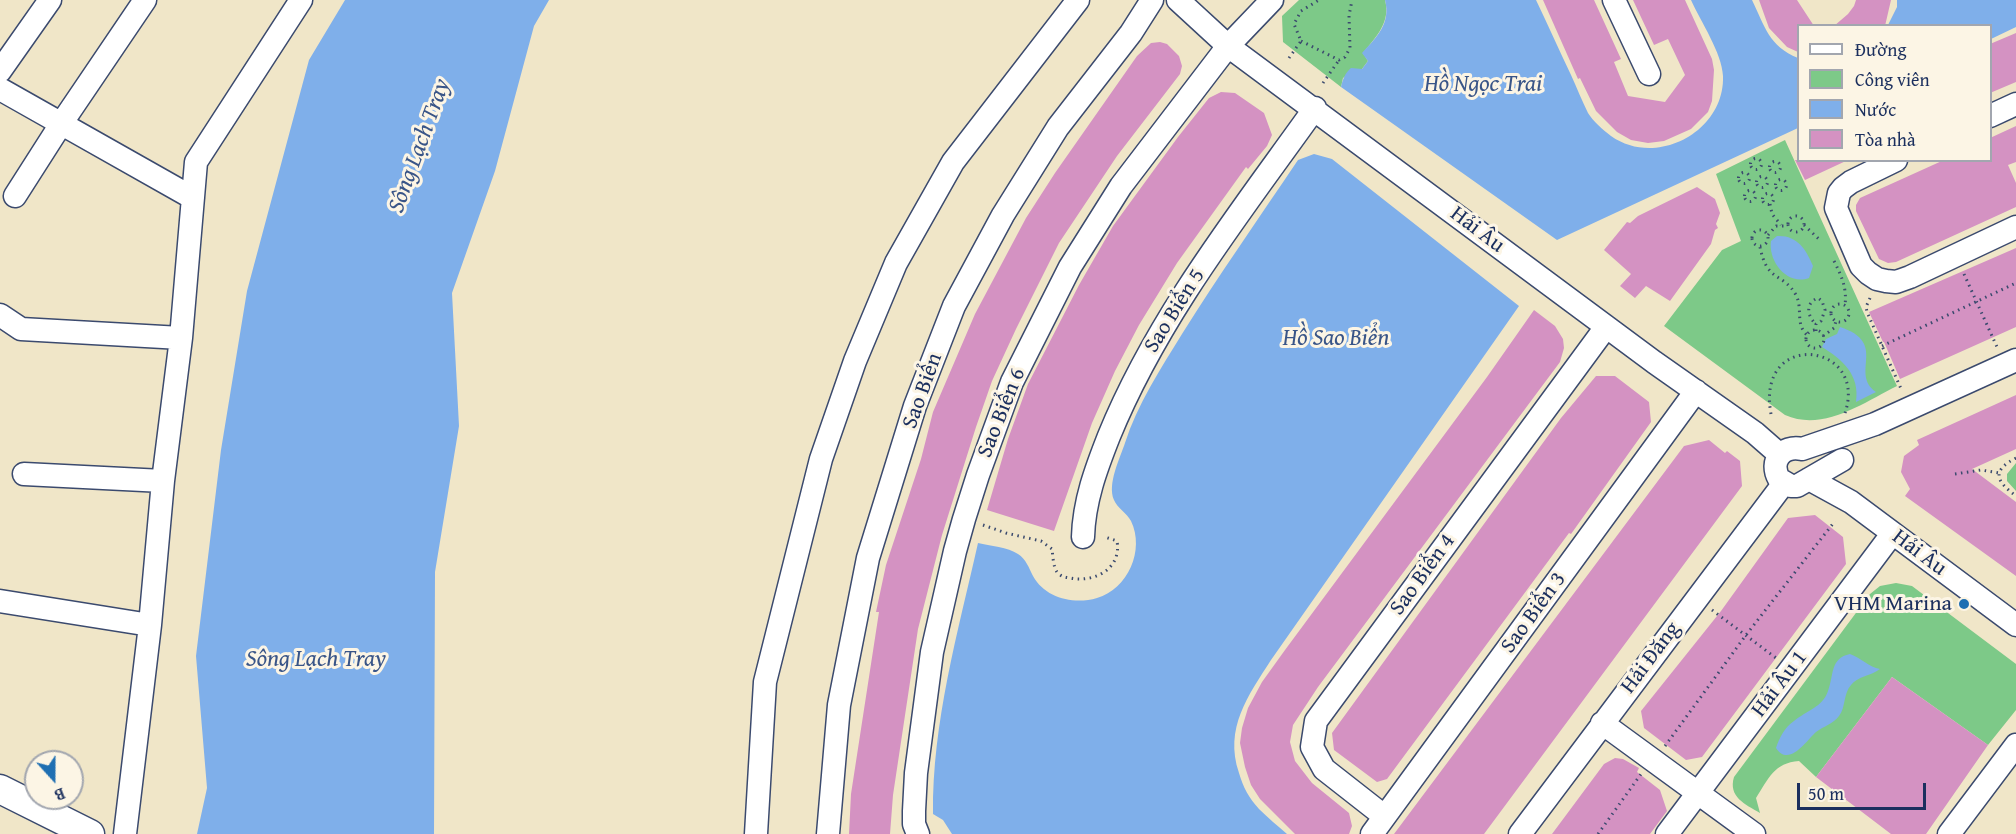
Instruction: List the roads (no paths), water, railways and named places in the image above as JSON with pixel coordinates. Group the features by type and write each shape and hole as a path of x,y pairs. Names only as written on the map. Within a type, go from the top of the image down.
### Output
{"main road":[{"path":"0,789 90,834"},
{"path":"0,808 50,834"}],"street":[{"path":"0,71 50,0"},
{"path":"15,196 145,0"},
{"path":"125,834 150,625 196,162 301,0"},
{"path":"756,834 765,682 821,459 855,361 896,263 953,162 1078,0"},
{"name":"Sao Biển","path":"828,834 839,705 868,558 915,406 954,306 1004,215 1058,127 1131,33 1152,0"},
{"name":"Hải Âu","path":"1178,0 1228,46 1315,108 1606,327 1755,433 1779,454"},
{"name":"Sao Biển 6","path":"918,834 914,824 916,773 932,652 964,519 1012,382 1070,267 1121,186 1228,46 1272,0"},
{"path":"1614,0 1649,74"},
{"path":"0,89 193,198"},
{"path":"1992,115 2016,104"},
{"name":"Sao Biển 5","path":"1094,537 1083,515 1088,494 1115,422 1140,369 1194,276 1315,108"},
{"path":"1892,162 1851,182 1839,193 1836,200 1838,216 1861,266 1877,279 1896,282 1910,277 2016,227"},
{"path":"0,315 21,329 180,338"},
{"name":"Sao Biển 4","path":"1378,825 1324,770 1312,747 1316,721 1606,327"},
{"path":"1851,502 1843,479 1842,460 1852,441 1875,424 2007,354"},
{"name":"Sao Biển 3","path":"1378,825 1696,391"},
{"path":"1842,460 1797,486 1784,483 1776,473 1776,460 1779,454 1790,448 1802,449 1875,424"},
{"path":"1802,449 1814,462 1809,479"},
{"path":"24,474 163,480"},
{"name":"Hải Âu","path":"1809,479 1851,502 2016,625"},
{"name":"Hải Đăng","path":"1520,834 1784,483"},
{"name":"Hải Âu 1","path":"1667,834 1892,534"},
{"path":"0,602 150,625"},
{"path":"1602,723 1754,834"},
{"path":"1949,834 2016,745"}],"water":[{"name":"Sông Lạch Tray","path":"345,0 549,0 534,26 495,171 452,293 459,426 435,572 434,834 197,834 207,788 196,656 221,450 247,291 309,60"},
{"name":"Hồ Ngọc Trai","path":"1385,0 1536,0 1590,116 1611,136 1629,145 1648,148 1667,146 1685,139 1713,114 1721,96 1722,67 1691,0 1752,0 1769,35 1780,48 1797,58 1797,128 1557,240 1341,87 1344,76 1351,68 1362,69 1368,61 1362,53 1381,29 1386,16"},
{"path":"1897,0 2016,0 2016,27 1992,39 1992,24 1888,24 1897,7"},
{"name":"Hồ Sao Biển","path":"1314,154 1332,159 1519,306 1271,660 1241,713 1234,741 1235,757 1242,783 1259,809 1287,834 952,834 943,820 933,814 937,746 948,678 978,543 1004,548 1018,554 1025,561 1038,584 1061,598 1079,601 1097,598 1108,593 1125,577 1135,556 1135,532 1131,521 1114,500 1112,486 1117,463 1136,415 1158,373 1196,312 1298,160"},
{"path":"1777,236 1790,238 1804,249 1813,266 1809,278 1801,280 1793,278 1776,264 1771,241"},
{"path":"1840,327 1855,334 1862,341 1866,350 1866,376 1876,392 1856,402 1857,392 1853,376 1837,357 1822,347 1826,339 1837,334"},
{"path":"1850,654 1880,669 1851,685 1841,712 1834,721 1816,732 1792,754 1781,753 1776,748 1785,730 1791,723 1822,701 1828,691 1836,663"}],"place":[{"name":"VHM Marina","path":"1964,604"}]}
